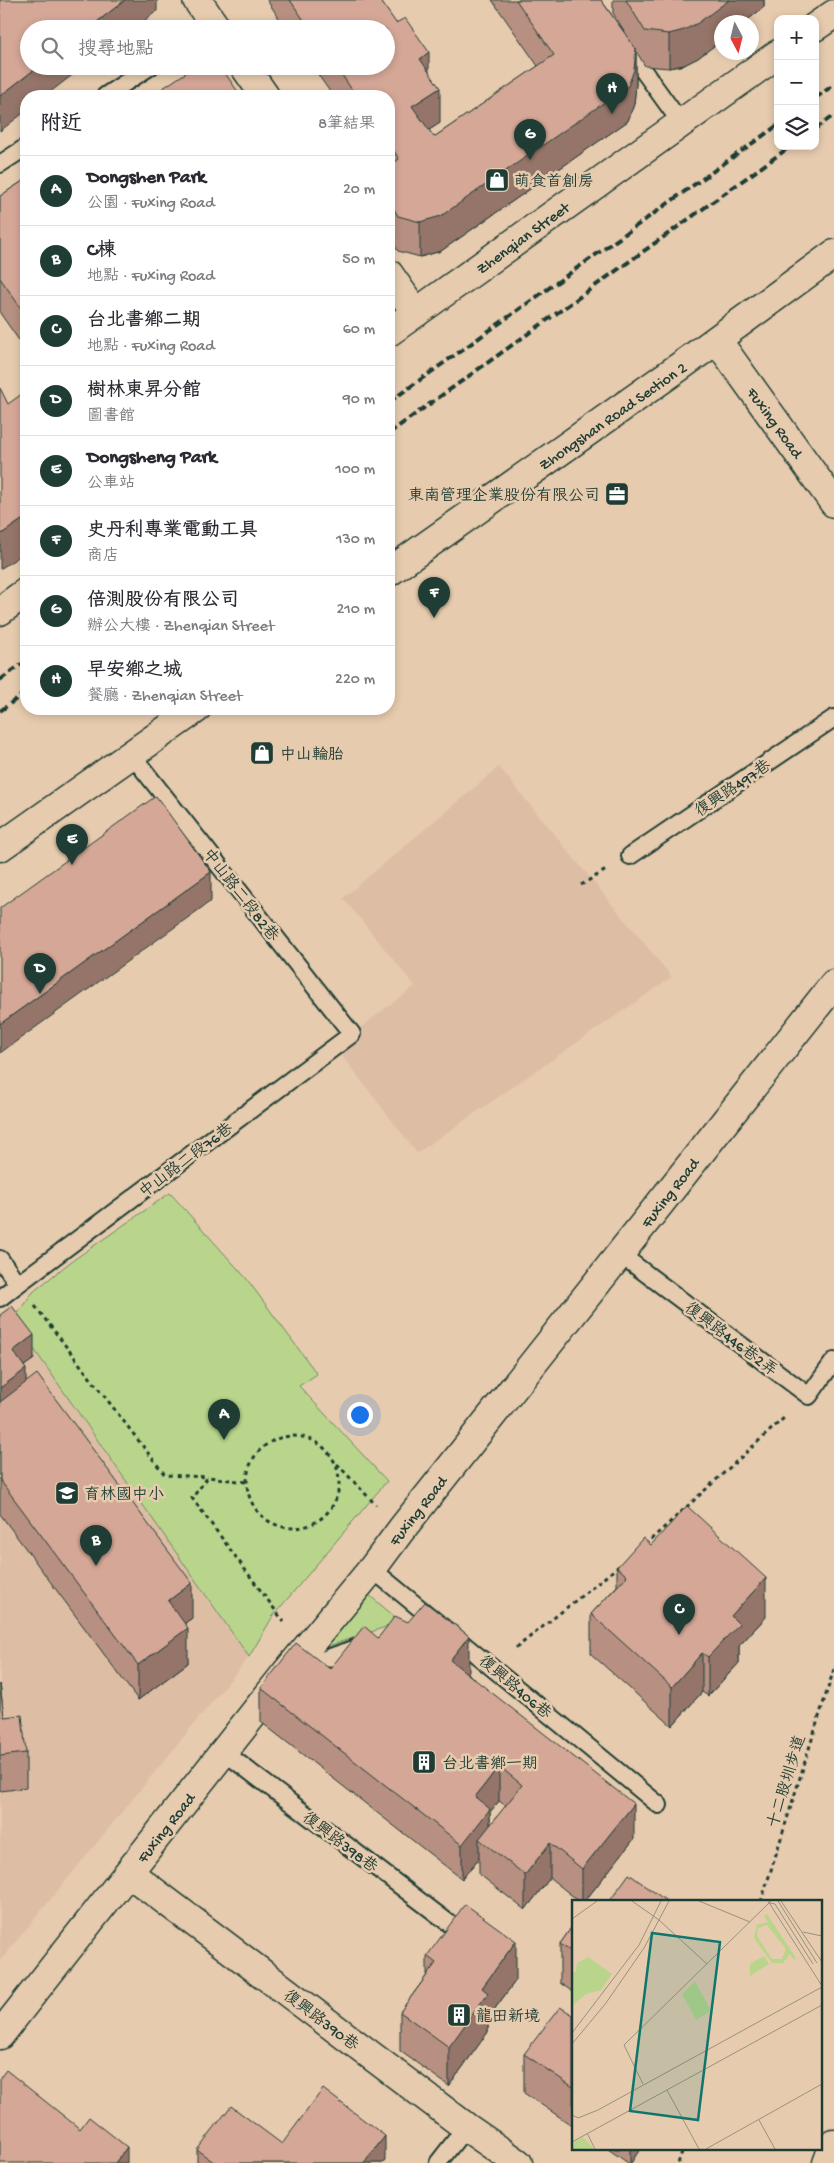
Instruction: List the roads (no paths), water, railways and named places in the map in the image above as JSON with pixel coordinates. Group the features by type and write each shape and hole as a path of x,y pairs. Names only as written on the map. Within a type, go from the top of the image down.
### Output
{"street":[{"path":"197,0 209,20"},
{"path":"819,24 834,14"},
{"name":"Zhenqian Street","path":"395,328 774,57"},
{"path":"250,75 260,90"},
{"name":"Zhongshan Road Section 2","path":"395,568 717,340 834,254"},
{"path":"395,283 416,313"},
{"name":"Fuxing Road","path":"717,340 834,503"},
{"path":"0,611 20,596"},
{"path":"0,847 187,715"},
{"name":"Fuxing Road","path":"0,2035 285,1674 372,1569 834,984"},
{"name":"復興路390巷","path":"129,1872 466,2128 518,2163"},
{"path":"827,2163 834,2144"}],"lane":[{"path":"614,31 681,123"},
{"path":"114,90 137,75"},
{"path":"0,164 20,151"},
{"name":"復興路497巷","path":"630,856 834,718"},
{"name":"中山路二段82巷","path":"131,754 352,1034"},
{"name":"中山路二段76巷","path":"0,1298 352,1034"},
{"name":"復興路446巷2弄","path":"620,1254 809,1396 834,1361"},
{"path":"0,1259 18,1284"},
{"name":"復興路406巷","path":"372,1569 659,1805"},
{"path":"416,1626 434,1620"},
{"path":"285,1674 378,1640"},
{"name":"復興路398巷","path":"224,1752 458,1930"},
{"path":"438,2163 466,2128"}],"railway":[{"path":"819,95 834,85"},
{"path":"819,126 834,115"},
{"path":"395,398 774,128"},
{"path":"395,429 785,150"},
{"path":"0,680 20,665"},
{"path":"0,711 20,696"}],"place":[{"name":"早安鄉之城","path":"612,114"},
{"name":"倍測股份有限公司","path":"530,160"},
{"name":"萌食首創房","path":"497,180"},
{"name":"東南管理企業股份有限公司","path":"617,494"},
{"name":"史丹利專業電動工具","path":"434,618"},
{"name":"中山輪胎","path":"262,753"},
{"name":"Dongsheng Park","path":"72,865"},
{"name":"樹林東昇分館","path":"40,994"},
{"name":"Dongshen Park","path":"224,1440"},
{"name":"育林國中小","path":"67,1493"},
{"name":"C棟","path":"96,1566"},
{"name":"台北書鄉二期","path":"679,1635"},
{"name":"台北書鄉一期","path":"424,1762"},
{"name":"龍田新境","path":"459,2015"}]}
